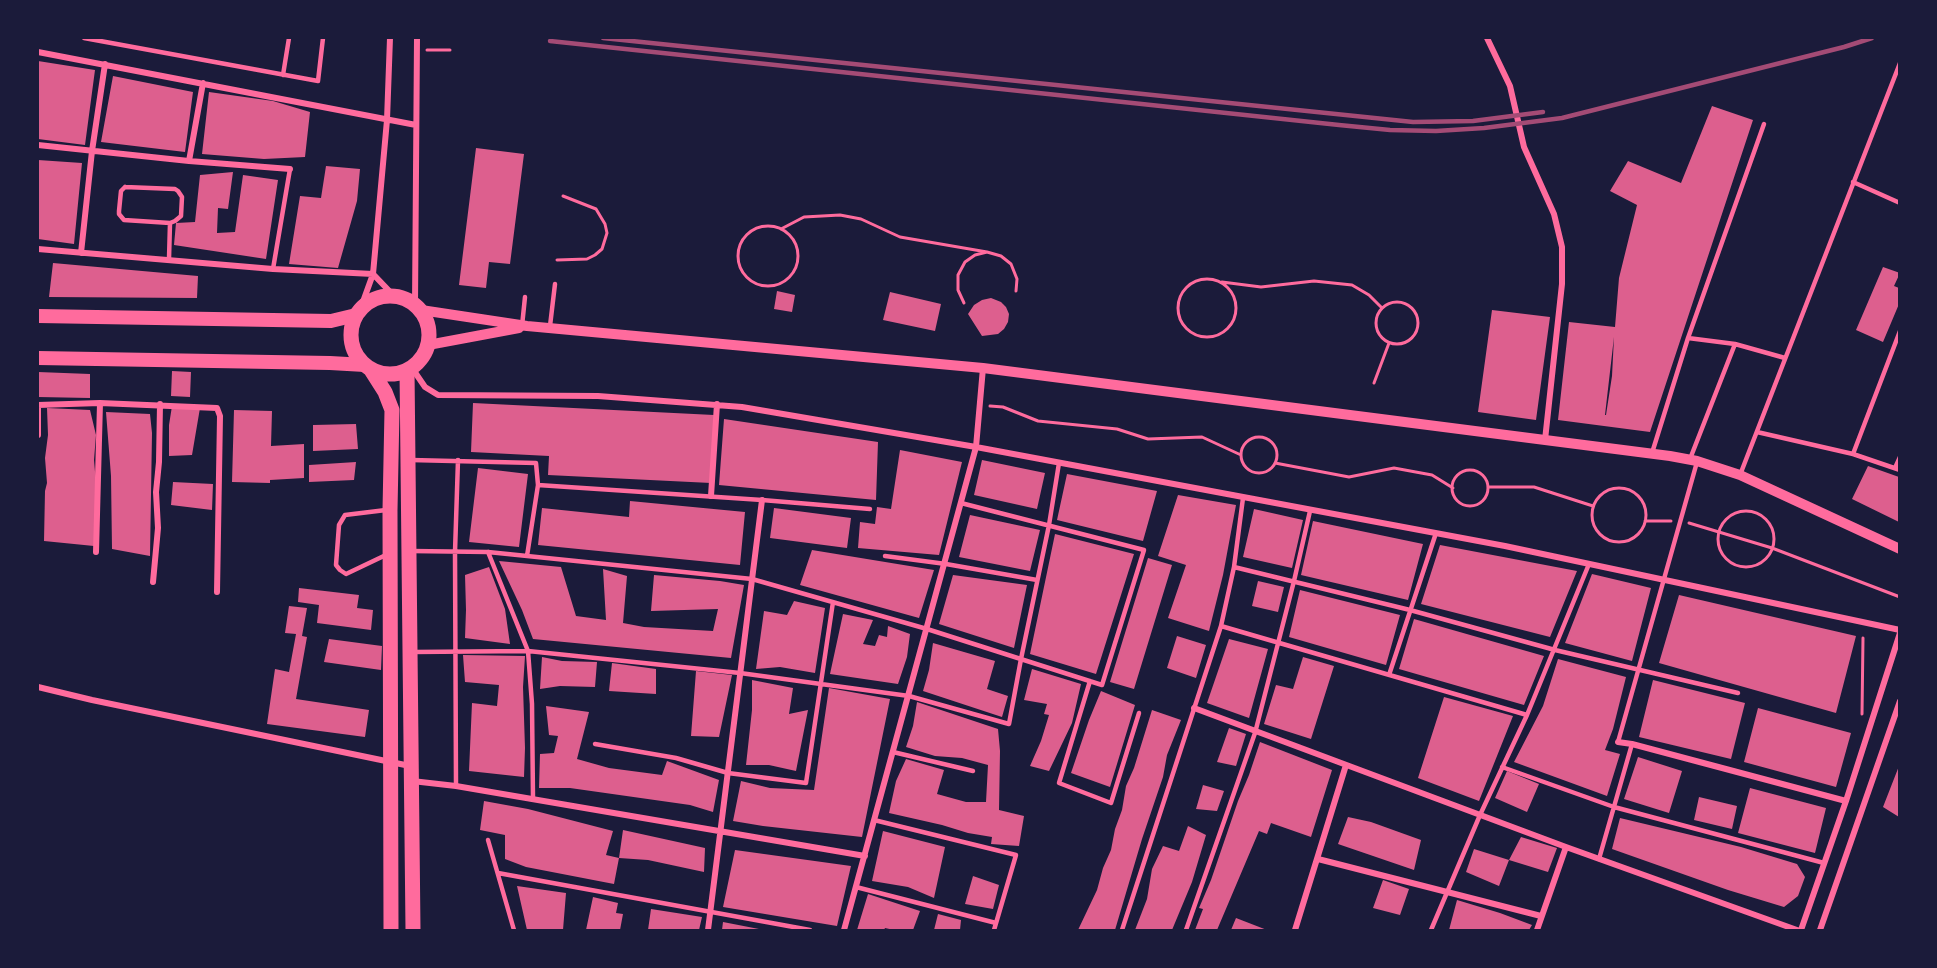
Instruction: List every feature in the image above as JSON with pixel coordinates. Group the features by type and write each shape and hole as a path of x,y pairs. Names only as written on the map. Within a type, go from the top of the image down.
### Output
{"highway":[{"path":"368,368 389,375 410,369 425,354 428,345 428,324 418,308 405,299 386,296 371,300 358,313 352,324 351,342 359,359 386,392 392,410 390,510 392,930"},
{"path":"410,369 410,652 414,930"},
{"path":"390,510 410,510"},
{"path":"391,552 410,551"}],"main road":[{"path":"38,316 331,321 358,313"},
{"path":"38,358 319,363 368,368"}],"street":[{"path":"358,313 373,274 387,120 390,38"},
{"path":"417,38 418,308 525,326 983,368 1652,453 1694,460 1740,475 1899,549"},
{"path":"1487,38 1510,86 1524,147 1554,214 1562,247 1562,284 1545,440"},
{"path":"38,51 416,125"},
{"path":"81,253 92,151 105,64"},
{"path":"189,161 202,83"},
{"path":"38,145 290,169"},
{"path":"38,249 373,274 394,296"},
{"path":"428,345 525,326"},
{"path":"844,930 946,564 976,447 983,368"},
{"path":"410,369 425,387 438,395 598,396 717,404 976,447 1436,533 1899,631 1846,801 1799,930 1566,847 1194,708"},
{"path":"96,552 100,403"},
{"path":"38,435 38,405 100,403 215,406 219,410 217,592"},
{"path":"153,582 158,528 156,492 160,404"},
{"path":"711,496 717,404"},
{"path":"708,930 762,500"},
{"path":"38,687 391,762 411,774 456,786 865,855"},
{"path":"1820,930 1897,715 1899,701"},
{"path":"1618,742 1846,801"},
{"path":"1295,930 1346,765"},
{"path":"1537,930 1566,847"},
{"path":"1318,859 1541,916"}],"lane":[{"path":"84,38 318,81 323,38"},
{"path":"283,75 289,38"},
{"path":"1740,475 1899,63"},
{"path":"1652,453 1688,338 1764,124"},
{"path":"273,268 290,169"},
{"path":"1853,182 1899,203"},
{"path":"129,187 178,191 182,197 181,216 170,223 124,220 119,214 123,189 129,187"},
{"path":"169,259 170,223"},
{"path":"550,328 555,284"},
{"path":"525,297 525,326"},
{"path":"1853,454 1899,331"},
{"path":"1688,338 1735,344 1785,358"},
{"path":"1618,742 1681,521 1694,460 1735,344"},
{"path":"1757,432 1853,454 1897,469 1899,457"},
{"path":"409,460 536,463 538,485 527,556"},
{"path":"456,786 455,552 458,460"},
{"path":"410,652 528,651 740,673 909,696 1009,724 1049,525 1059,463"},
{"path":"538,485 870,509"},
{"path":"1122,930 1221,626 1234,567 1243,498"},
{"path":"410,551 488,552 752,579 927,629 1102,685 1144,550 961,503"},
{"path":"390,510 345,515 339,525 336,565 346,574 391,552"},
{"path":"1186,930 1255,732 1310,511"},
{"path":"1389,675 1436,533"},
{"path":"488,552 528,651 532,704 533,799"},
{"path":"885,556 1037,580"},
{"path":"1431,930 1480,815 1527,715 1589,564"},
{"path":"1234,567 1410,610 1555,650 1738,693"},
{"path":"595,744 676,758 728,773 806,783 819,683 833,602"},
{"path":"1221,626 1527,715"},
{"path":"1090,681 1059,783 1112,803 1139,713"},
{"path":"1599,859 1632,744"},
{"path":"893,752 973,771"},
{"path":"1503,767 1614,807 1824,863"},
{"path":"874,820 1016,855 994,930"},
{"path":"488,840 514,930"},
{"path":"498,873 810,930"},
{"path":"856,887 996,923"}],"path":[{"path":"416,50 450,50"},
{"path":"557,260 587,259 595,255 602,249 607,233 605,224 596,209 563,196"},
{"path":"781,229 791,237 797,248 797,261 793,272 784,281 772,286 760,285 749,279 741,270 738,257 740,245 747,235 757,228 769,226 781,229 804,217 840,215 861,219 910,240 1001,256 1011,264 1017,279 1016,291"},
{"path":"964,303 958,290 958,275 965,262 975,255 987,252"},
{"path":"1220,282 1234,295 1235,316 1230,327 1220,335 1208,338 1196,336 1184,328 1178,315 1178,301 1185,288 1194,281 1207,278 1220,282 1261,287 1314,281 1352,285 1382,308"},
{"path":"1396,302 1406,304 1414,310 1418,320 1413,336 1406,342 1398,344 1381,336 1376,328 1377,318 1382,308 1396,302"},
{"path":"1374,383 1390,342"},
{"path":"980,406 1003,407 1038,421 1117,429 1148,439 1202,437 1241,455"},
{"path":"1260,437 1271,441 1277,457 1275,463 1267,471 1255,472 1245,466 1241,455 1245,444 1260,437"},
{"path":"1275,463 1349,477 1394,468 1432,476 1453,488"},
{"path":"1473,470 1483,476 1488,487 1485,498 1476,505 1470,506 1460,502 1453,493 1456,477 1473,470"},
{"path":"1488,487 1534,487 1593,506"},
{"path":"1622,487 1638,495 1646,512 1645,521 1636,536 1620,542 1611,541 1597,531 1591,515 1593,506 1604,492 1622,487"},
{"path":"1748,511 1760,514 1768,522 1774,540 1772,548 1761,563 1749,568 1736,566 1725,559 1718,548 1717,538 1726,518 1736,512 1748,511"},
{"path":"1645,521 1681,521 1719,531 1772,548 1899,597"},
{"path":"1863,638 1862,713 1869,726"}],"building":[{"path":"38,61 95,70 85,145 38,139"},
{"path":"113,76 193,92 185,152 101,142"},
{"path":"209,92 273,101 310,112 305,157 264,159 202,154"},
{"path":"1712,106 1753,120 1650,432 1558,420 1569,322 1615,327 1619,278 1637,205 1610,191 1628,161 1681,183","holes":["1614,337 1612,376 1606,415 1605,415"]},
{"path":"476,148 524,154 510,264 489,262 486,288 459,285"},
{"path":"38,160 82,163 74,244 38,239"},
{"path":"326,166 360,169 357,201 338,268 289,264 300,196 321,198"},
{"path":"233,172 228,209 218,208 217,233 235,232 243,175 278,180 266,259 174,245 176,223 195,222 200,175"},
{"path":"53,263 198,276 197,298 49,297"},
{"path":"1883,267 1900,273 1894,286 1899,288 1899,304 1883,342 1856,330"},
{"path":"777,291 795,295 792,312 774,309"},
{"path":"890,292 941,304 935,331 883,320"},
{"path":"991,298 1006,307 1009,314 1008,322 998,334 982,336 968,314 974,305"},
{"path":"1492,310 1550,317 1536,420 1478,412"},
{"path":"172,371 191,372 190,397 171,396"},
{"path":"38,372 90,374 90,398 38,397"},
{"path":"473,403 714,415 711,483 548,475 549,456 471,452"},
{"path":"172,406 200,408 192,455 169,456 169,425"},
{"path":"47,408 90,410 96,435 94,546 44,541"},
{"path":"234,410 272,411 271,446 304,444 304,478 270,480 270,483 232,482"},
{"path":"106,412 150,414 152,433 150,556 112,549 111,476"},
{"path":"724,419 878,442 876,500 719,485"},
{"path":"356,424 358,449 313,451 313,425"},
{"path":"900,450 962,462 939,555 858,548 860,522 875,524 877,507 891,509"},
{"path":"982,460 1045,473 1037,509 974,495"},
{"path":"356,462 354,480 309,482 309,465"},
{"path":"1868,466 1899,477 1899,522 1852,499"},
{"path":"478,468 528,474 519,547 469,542"},
{"path":"1067,474 1157,491 1143,541 1057,520"},
{"path":"173,482 213,484 212,510 171,505"},
{"path":"1178,495 1236,505 1223,575 1209,631 1168,618 1186,565 1158,556"},
{"path":"630,501 745,512 740,565 538,545 542,508 629,517"},
{"path":"774,508 851,518 847,548 770,538"},
{"path":"1254,509 1303,520 1292,568 1243,557"},
{"path":"970,515 1040,530 1030,571 959,557"},
{"path":"1313,521 1423,544 1408,600 1301,575"},
{"path":"1055,534 1134,554 1096,674 1030,654"},
{"path":"1440,545 1577,571 1550,637 1421,604"},
{"path":"812,550 934,570 919,618 800,585"},
{"path":"1148,558 1172,565 1134,689 1110,682"},
{"path":"499,561 561,567 576,616 606,620 603,569 627,576 623,623 644,627 713,631 718,609 651,611 654,575 744,585 731,658 533,639"},
{"path":"489,567 505,609 510,644 465,638 465,575"},
{"path":"1592,574 1651,588 1632,661 1565,643"},
{"path":"953,575 1027,585 1014,648 939,624"},
{"path":"1258,581 1284,587 1278,612 1252,606"},
{"path":"299,588 359,595 357,608 373,610 371,630 317,623 319,605 298,602"},
{"path":"1300,590 1400,615 1386,665 1289,637"},
{"path":"1679,595 1856,636 1836,713 1659,663"},
{"path":"794,601 825,608 815,673 780,667 756,669 764,611 787,615"},
{"path":"289,606 307,608 302,636 307,637 296,699 369,710 365,737 267,724 275,669 289,672 296,634 285,633"},
{"path":"843,614 873,620 863,644 875,646 879,635 887,637 888,626 910,634 907,657 898,684 830,674"},
{"path":"1414,619 1544,656 1524,705 1399,669"},
{"path":"1177,636 1206,645 1196,678 1167,668"},
{"path":"329,639 382,646 381,670 324,662"},
{"path":"1229,639 1268,649 1249,718 1207,703"},
{"path":"933,643 995,661 987,689 1008,696 1002,717 923,691"},
{"path":"463,655 525,656 524,777 469,771 472,703 497,706 499,685 465,682"},
{"path":"542,657 562,661 597,662 595,687 560,686 540,689"},
{"path":"1303,657 1334,666 1311,739 1264,724 1276,685 1293,689"},
{"path":"1558,659 1626,677 1613,729 1605,750 1620,754 1607,796 1514,762 1543,706"},
{"path":"612,663 656,669 656,694 609,691"},
{"path":"1032,669 1081,684 1072,723 1049,771 1030,766 1049,715 1044,714 1047,704 1024,700"},
{"path":"696,671 732,675 719,737 691,736"},
{"path":"752,680 793,688 789,714 808,710 796,771 769,765 746,765 752,710"},
{"path":"1653,680 1745,703 1731,759 1639,737"},
{"path":"829,688 890,699 862,837 733,821 741,781 770,788 814,790"},
{"path":"1101,691 1135,705 1110,787 1071,773"},
{"path":"1444,697 1513,716 1479,801 1418,778"},
{"path":"917,702 998,729 999,810 1024,816 1019,846 991,844 992,837 889,813 896,781 906,759 944,770 937,794 966,802 986,802 988,765 962,758 935,756 906,747 913,726"},
{"path":"546,706 589,712 577,759 609,768 662,775 667,761 719,780 713,812 690,805 570,788 539,788 540,754 554,753 558,736 549,735"},
{"path":"1758,708 1851,733 1836,787 1744,762"},
{"path":"1152,710 1181,720 1167,755 1163,777 1115,930 1078,930 1097,890 1111,850 1126,786"},
{"path":"1229,728 1246,734 1236,766 1217,762"},
{"path":"1260,742 1332,770 1311,837 1271,823 1267,834 1259,831 1217,930 1195,930 1203,909 1199,908"},
{"path":"1638,757 1682,771 1669,813 1624,799"},
{"path":"1899,766 1899,817 1883,807"},
{"path":"1507,771 1539,784 1527,812 1495,798"},
{"path":"1203,785 1224,791 1217,811 1196,809"},
{"path":"1750,788 1826,808 1815,853 1738,833"},
{"path":"1699,797 1737,806 1732,829 1694,820"},
{"path":"484,801 528,809 613,831 606,855 619,858 614,884 526,867 505,859 505,835 480,830"},
{"path":"1348,817 1371,822 1421,840 1414,870 1338,844"},
{"path":"1620,818 1741,847 1797,864 1805,877 1798,896 1784,907 1612,849"},
{"path":"1188,826 1206,835 1192,882 1172,930 1135,930 1147,899 1152,869 1163,846 1179,851"},
{"path":"623,830 705,848 704,872 648,860 619,858"},
{"path":"883,831 945,847 934,898 908,887 872,881"},
{"path":"1521,837 1557,848 1548,872 1509,860"},
{"path":"1474,849 1509,860 1499,886 1466,872"},
{"path":"735,850 851,866 837,926 723,907"},
{"path":"973,876 999,885 993,909 965,904"},
{"path":"1383,880 1409,889 1400,915 1373,908"},
{"path":"517,886 566,893 563,930 527,930"},
{"path":"868,894 920,911 913,930 885,928 884,930 857,930"},
{"path":"593,897 618,903 616,913 623,914 620,930 586,930"},
{"path":"1457,900 1532,925 1529,930 1449,930"},
{"path":"651,909 702,917 699,930 648,930"},
{"path":"938,914 961,920 960,930 934,930"},
{"path":"1236,918 1267,930 1231,930"},
{"path":"723,922 759,929 759,930 722,930"}],"railway":[{"path":"603,38 1413,122 1473,121 1543,112"},
{"path":"550,41 1339,125 1390,130 1436,131 1484,128 1562,118 1872,38"}]}
